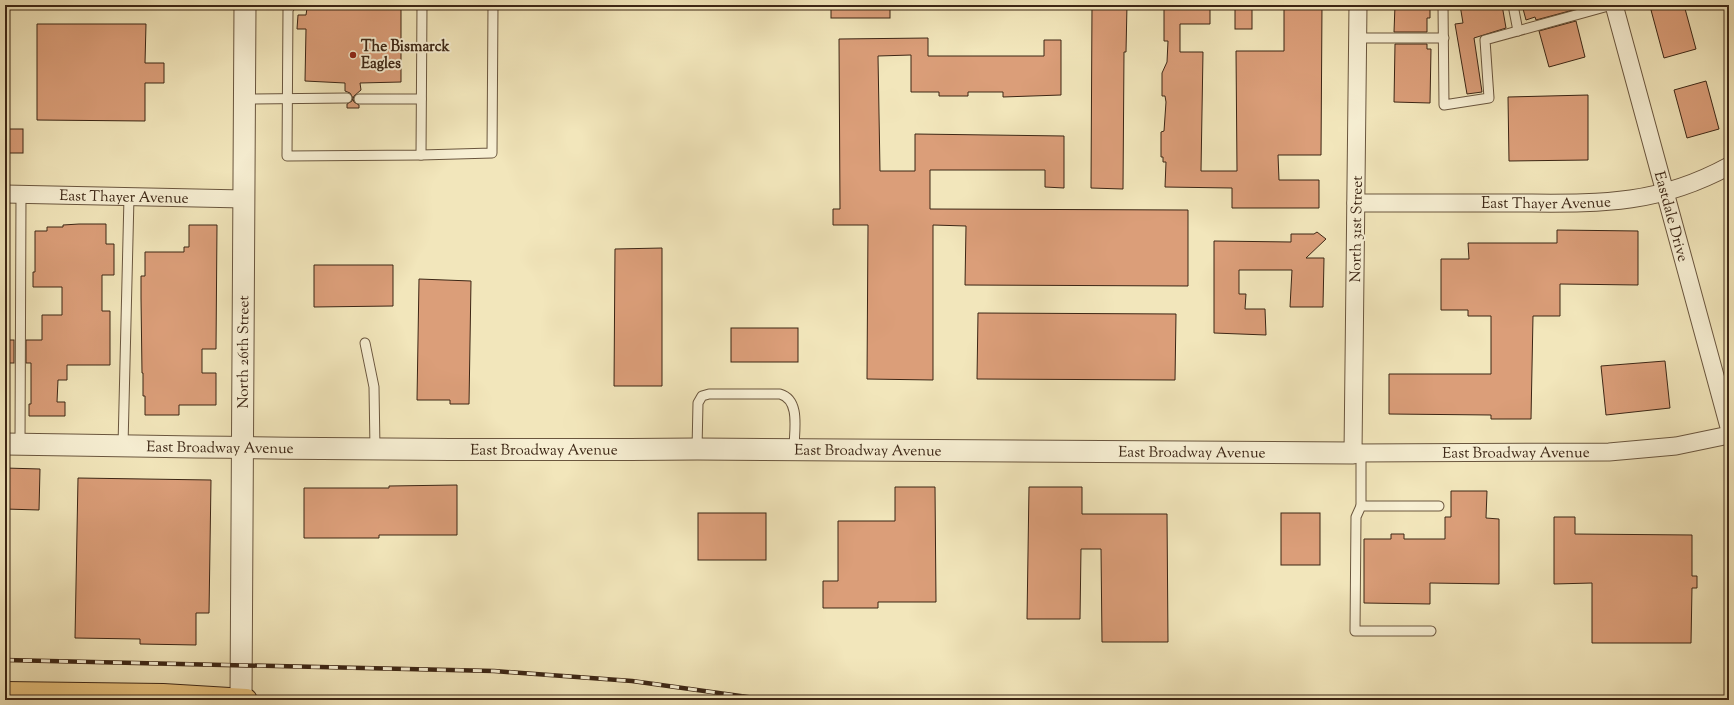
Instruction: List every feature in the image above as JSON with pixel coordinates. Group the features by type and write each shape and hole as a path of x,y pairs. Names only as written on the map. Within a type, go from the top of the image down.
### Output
{"main road":[{"path":"5,693 163,695 246,700"}],"street":[{"name":"North 26th Street","path":"241,700 245,5"},
{"name":"North 31st Street","path":"1357,453 1356,203 1358,5"},
{"name":"Eastdale Drive","path":"1613,5 1729,427"},
{"name":"East Thayer Avenue","path":"1356,203 1597,203 1625,201 1665,193 1689,185 1729,166"},
{"name":"East Thayer Avenue","path":"13,194 244,199"},
{"name":"East Broadway Avenue","path":"12,444 375,449 794,449 1357,453 1610,452 1676,446 1729,435"}],"lane":[{"path":"291,5 288,10 287,156 492,153 493,5"},
{"path":"421,155 422,5"},
{"path":"1443,5 1444,105 1489,98 1485,40 1613,5"},
{"path":"1513,5 1518,31"},
{"path":"1358,38 1444,38"},
{"path":"244,99 348,98"},
{"path":"359,99 421,99"},
{"path":"12,444 13,194"},
{"path":"123,446 129,196"},
{"path":"365,343 374,387 375,449"},
{"path":"697,449 698,402 702,396 709,394 780,394 789,398 794,408 794,449"},
{"path":"1357,453 1361,506 1356,517 1355,631 1431,631"},
{"path":"1361,506 1439,506"}],"building":[{"path":"831,5 890,5 890,18 831,18"},
{"path":"1092,5 1127,5 1126,52 1124,52 1123,189 1091,188"},
{"path":"1164,5 1210,5 1210,24 1180,24 1180,52 1203,52 1201,171 1237,171 1236,51 1284,51 1284,5 1322,5 1321,155 1278,155 1279,180 1319,180 1319,208 1232,208 1232,188 1165,187 1166,162 1163,162 1163,157 1161,157 1161,132 1164,131 1166,102 1165,96 1162,96 1162,73 1167,62 1168,41 1164,41"},
{"path":"1235,5 1252,5 1252,29 1235,29"},
{"path":"1395,5 1430,5 1430,18 1427,18 1427,32 1394,32"},
{"path":"1460,5 1502,5 1506,28 1474,38 1482,92 1467,94 1455,24 1463,23"},
{"path":"1522,5 1571,5 1573,10 1536,20 1535,17 1526,20"},
{"path":"1669,5 1684,5 1696,49 1664,58 1651,10"},
{"name":"The Bismarck Eagles","path":"307,8 401,8 401,82 360,83 361,90 354,96 353,99 354,102 359,105 359,108 347,108 347,104 352,101 353,98 350,93 345,91 345,83 305,81 306,29 297,29 298,15 306,15"},
{"path":"1576,21 1585,57 1549,67 1539,31"},
{"path":"37,24 146,24 145,63 164,63 164,83 145,83 145,121 37,120"},
{"path":"928,38 928,56 1044,56 1044,40 1061,40 1061,95 1003,97 1003,92 968,92 968,96 939,96 939,92 911,92 911,55 878,56 880,171 915,171 915,134 1064,136 1064,188 1045,187 1045,170 930,170 930,209 1188,210 1188,286 965,285 966,226 933,225 933,380 867,379 868,225 833,225 833,209 840,209 839,39"},
{"path":"1395,44 1427,44 1427,49 1431,49 1430,103 1394,102"},
{"path":"1706,81 1719,129 1687,138 1674,90"},
{"path":"1588,95 1588,160 1509,161 1508,97"},
{"path":"5,129 23,129 23,153 5,153"},
{"path":"106,224 106,244 114,244 114,275 102,275 102,311 110,311 110,365 67,365 67,380 58,380 57,402 65,402 65,416 29,416 29,404 31,404 31,363 26,363 26,340 42,340 42,315 62,315 62,287 33,287 33,272 35,272 35,231 47,231 47,227 63,227 63,225"},
{"path":"189,225 217,225 216,349 202,349 202,373 216,373 216,405 179,405 179,415 145,415 145,396 143,396 142,373 141,276 145,276 145,252 184,252 184,247 189,247"},
{"path":"1557,230 1638,231 1638,285 1560,284 1560,316 1533,316 1531,419 1491,419 1491,415 1389,414 1389,374 1491,374 1491,316 1468,316 1468,310 1441,310 1441,259 1469,259 1468,243 1557,243"},
{"path":"1317,232 1326,239 1306,258 1324,258 1323,307 1290,307 1292,270 1239,270 1239,294 1246,294 1245,309 1265,309 1266,335 1214,333 1214,241 1291,242 1291,234 1314,234"},
{"path":"662,248 662,386 614,386 615,249"},
{"path":"314,265 393,265 393,306 314,307"},
{"path":"419,279 471,281 469,404 450,404 450,400 417,400"},
{"path":"978,313 1176,314 1175,380 977,379"},
{"path":"731,328 798,328 798,362 731,362"},
{"path":"5,340 14,340 14,363 5,363"},
{"path":"1665,361 1670,408 1606,415 1601,366"},
{"path":"5,468 40,469 39,510 5,509"},
{"path":"78,478 211,480 209,613 196,613 196,645 140,644 140,639 75,638"},
{"path":"457,485 457,535 379,535 379,538 304,538 304,488 389,488 389,486"},
{"path":"895,487 935,487 936,602 878,602 878,608 823,608 823,581 838,581 838,521 895,521"},
{"path":"1029,487 1082,487 1082,514 1167,514 1168,642 1102,642 1101,549 1081,549 1080,619 1027,619"},
{"path":"1451,491 1487,491 1486,518 1499,519 1499,584 1430,583 1430,604 1364,603 1364,539 1391,539 1391,534 1404,534 1404,539 1445,539 1445,517 1451,517"},
{"path":"698,513 766,513 766,560 698,560"},
{"path":"1281,513 1320,513 1320,565 1281,565"},
{"path":"1554,517 1575,517 1575,534 1692,535 1692,576 1697,576 1697,588 1692,588 1691,643 1592,643 1592,583 1554,584"}],"railway":[{"path":"5,660 494,671 632,681 769,700"}],"place":[{"name":"The Bismarck Eagles","path":"353,55"}]}
